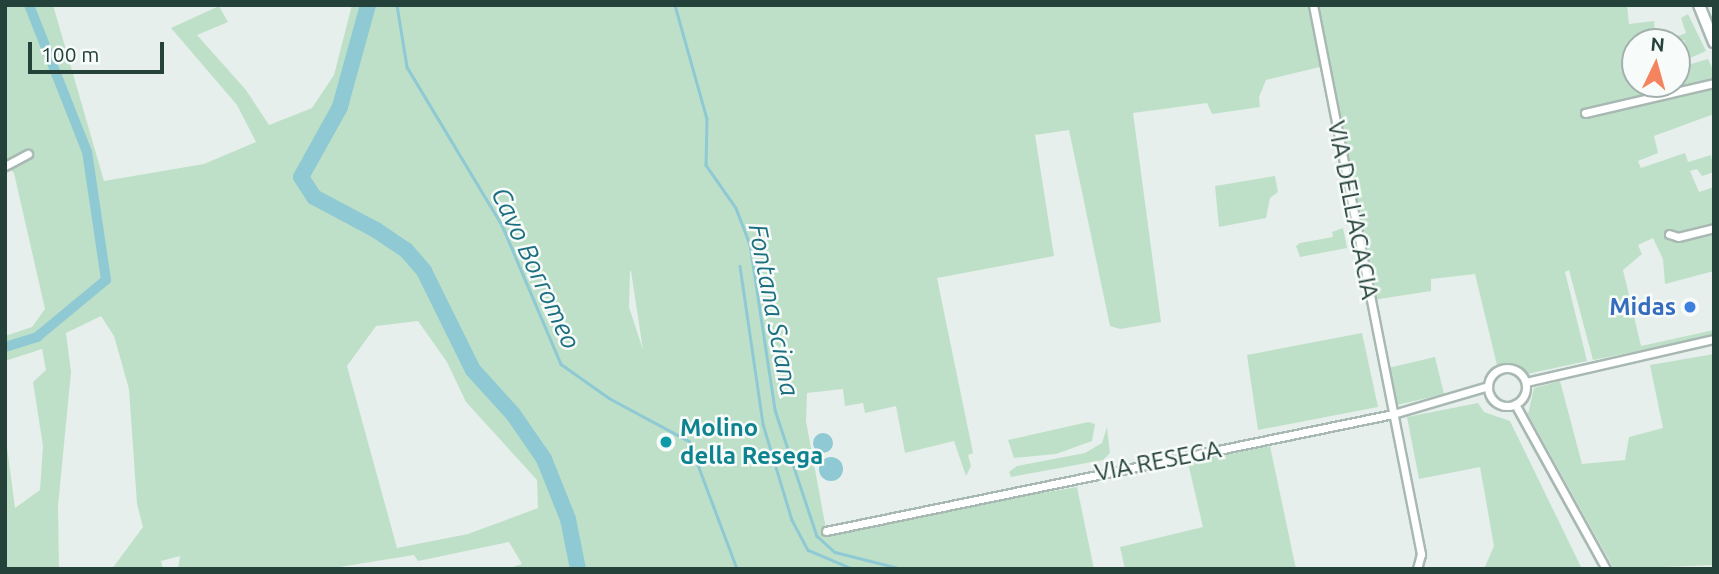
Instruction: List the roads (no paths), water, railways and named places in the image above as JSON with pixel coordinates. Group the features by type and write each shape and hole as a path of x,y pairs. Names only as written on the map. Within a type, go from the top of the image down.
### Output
{"main road":[{"path":"1699,5 1714,42"}],"street":[{"name":"VIA DELL'ACACIA","path":"1313,5 1421,554 1417,569"},
{"path":"1586,113 1714,83"},
{"path":"5,166 28,154"},
{"path":"1669,234 1678,237 1714,228"},
{"path":"1526,382 1714,340"},
{"path":"1502,368 1519,372 1526,382 1523,397 1515,404 1494,401 1488,386 1492,375 1502,368"},
{"name":"VIA RESEGA","path":"826,531 1393,414 1488,386"},
{"path":"1515,404 1606,569"}],"water":[{"path":"823,433 830,436 833,443 830,450 823,453 816,450 813,443 816,436"},
{"path":"831,457 842,464 843,469 836,480 831,481 820,474 819,469 826,458"}],"waterway":[{"path":"5,347 37,337 106,280 87,152 29,5"},
{"path":"368,5 340,107 301,177 314,197 376,230 406,250 424,271 473,370 513,414 544,459 568,519 578,569"},
{"name":"Cavo Borromeo","path":"397,5 407,67 502,225 561,364 609,398 689,441 737,569"},
{"name":"Fontana Sciana","path":"675,5 707,119 706,165 736,208 750,244 775,410 817,536 835,552 902,569"},
{"path":"740,266 763,424 792,520 808,550 853,569"}],"place":[{"name":"Midas","path":"1690,307"},
{"name":"Molino della Resega","path":"666,442"}]}
